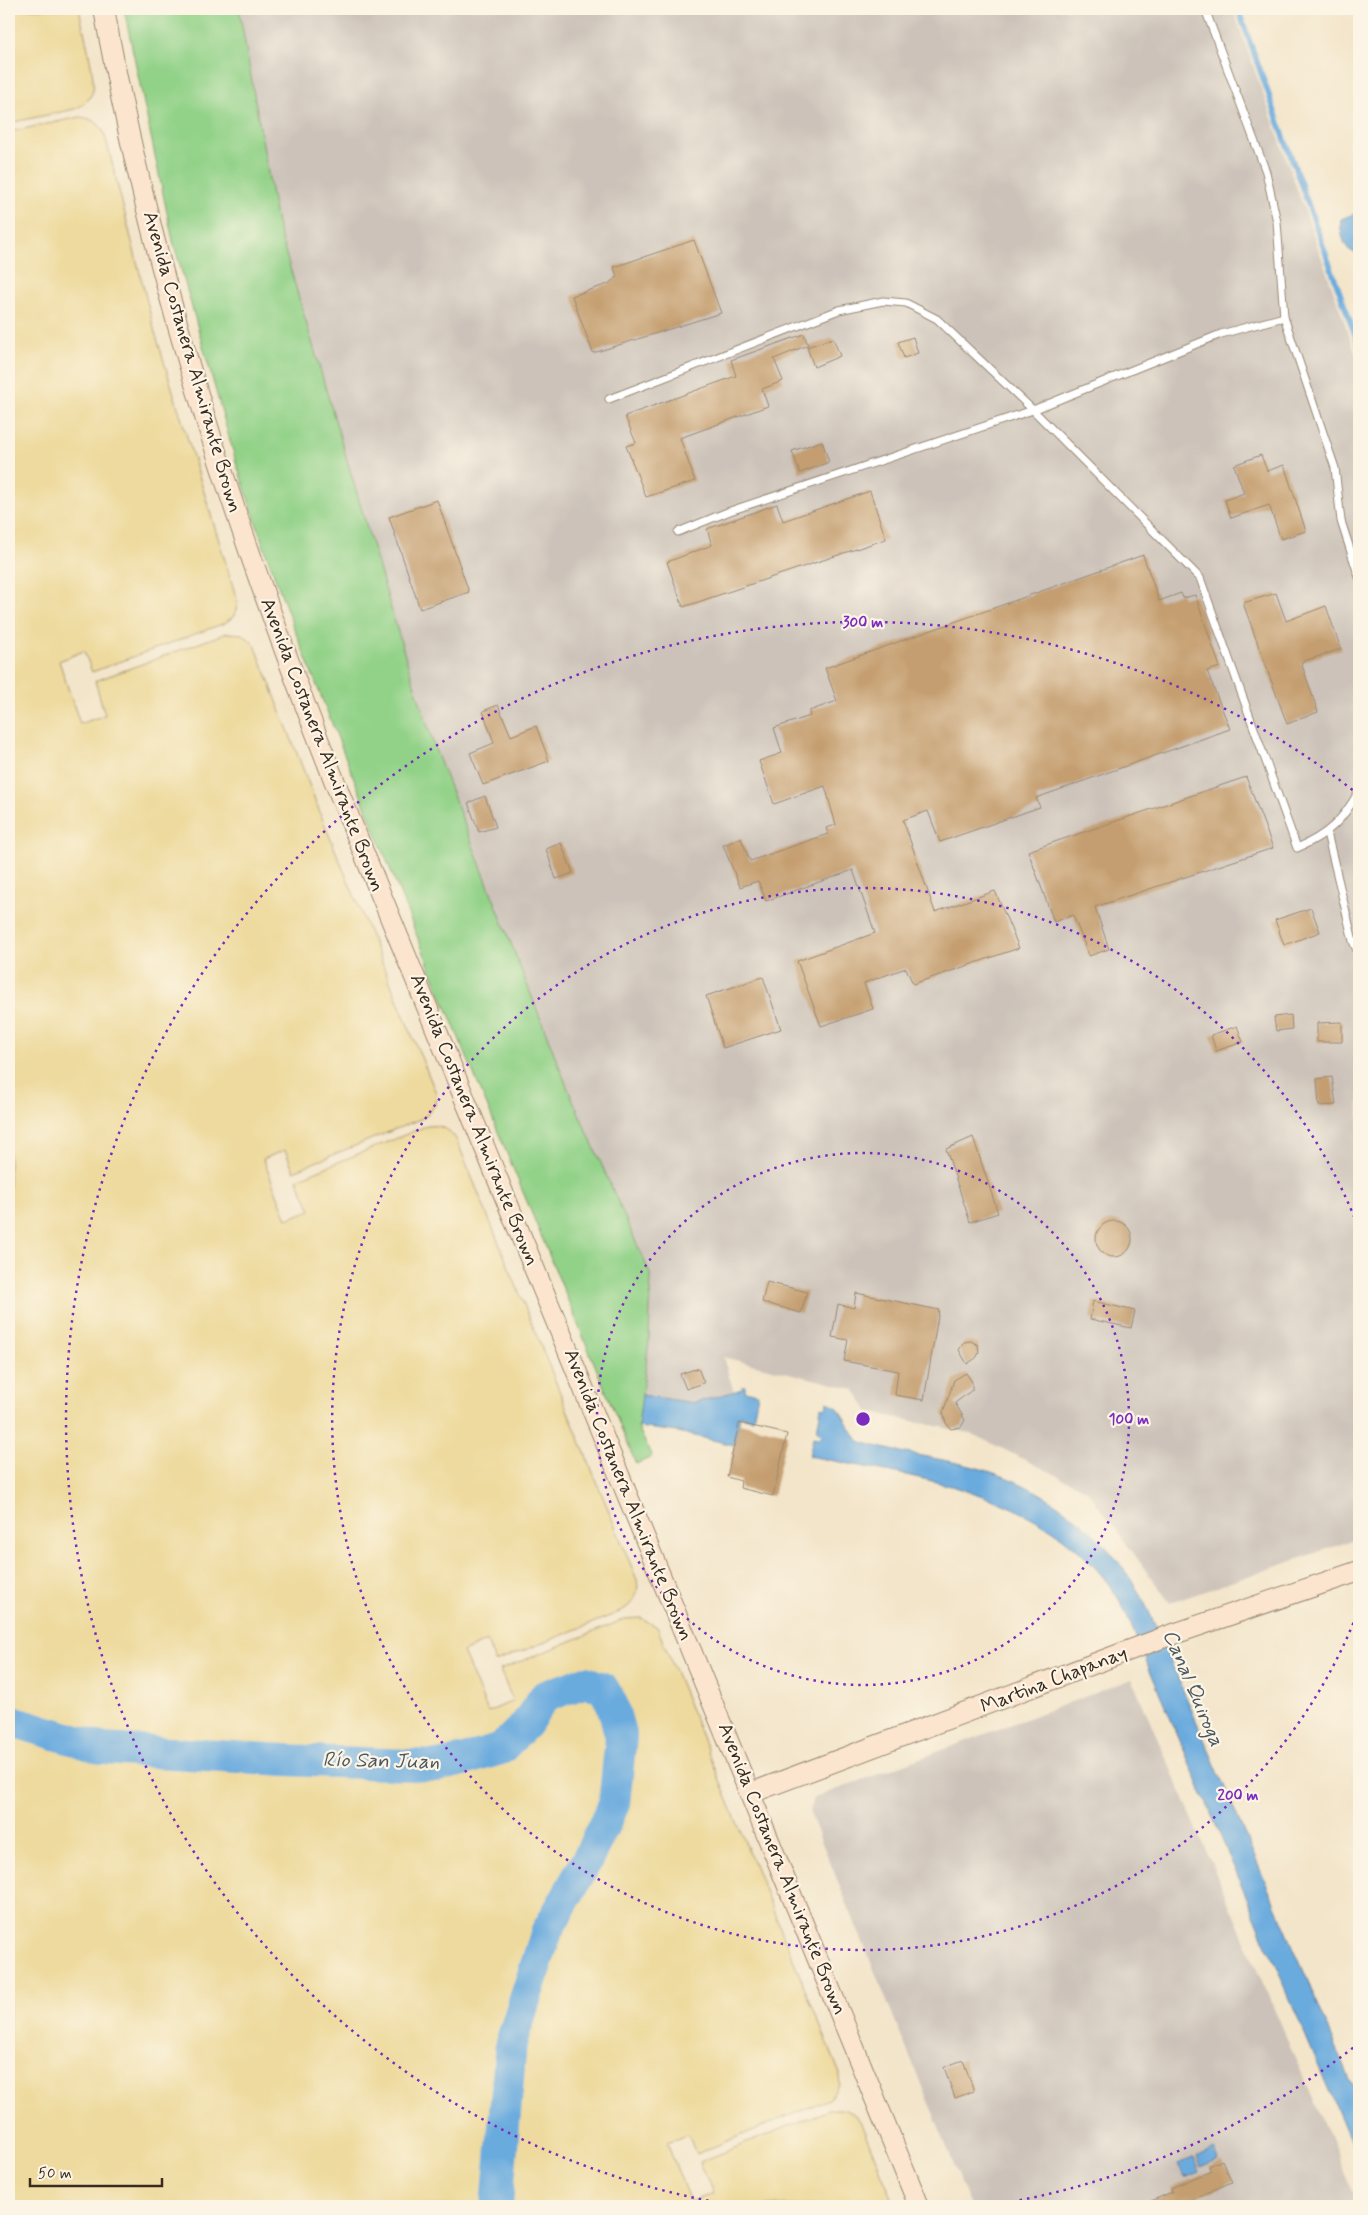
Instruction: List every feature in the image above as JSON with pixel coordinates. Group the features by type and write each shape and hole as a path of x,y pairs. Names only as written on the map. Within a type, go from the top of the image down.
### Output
{"main road":[{"name":"Avenida Costanera Almirante Brown","path":"104,9 133,150 181,339 229,495 286,659 340,795 919,2206"},
{"name":"Martina Chapanay","path":"751,1793 1162,1638 1359,1571"}],"lane":[{"path":"1205,9 1266,172 1277,222 1284,317 1335,468 1342,520 1359,577"},
{"path":"608,399 839,310 883,302 906,303 937,319 1033,410 1200,578 1297,848 1327,833 1348,811 1359,791"},
{"path":"678,532 730,511 1033,410 1221,334 1284,317"},
{"path":"1327,833 1353,940 1359,955"}],"shaded area":[{"path":"239,9 1233,9 1359,363 1359,1538 1170,1603 1087,1490 970,1433 869,1412 854,1389 723,1357 734,1392 694,1403 642,1395 649,1340 651,1276 568,1089 435,749 406,659 277,224"},
{"path":"1132,1679 1359,2206 971,2206 809,1811 814,1798"}],"green space":[{"path":"124,9 239,9 277,224 406,659 435,749 568,1089 651,1276 649,1340 638,1427 652,1457 636,1464 429,966 293,626 266,553 237,465 173,241"}],"sand":[{"path":"9,9 79,9 91,63 93,84 92,93 84,104 75,109 9,123"},
{"path":"80,117 90,119 97,124 106,139 154,329 238,603 234,616 225,623 92,672 84,651 59,661 80,724 105,715 95,681 227,633 243,634 255,645 324,823 436,1093 435,1105 425,1117 294,1171 285,1150 263,1159 287,1219 311,1210 297,1179 424,1127 439,1126 451,1133 457,1141 637,1580 638,1585 634,1599 620,1612 495,1662 487,1641 463,1652 488,1712 513,1701 500,1670 625,1619 641,1618 657,1627 840,2074 839,2085 829,2099 696,2154 688,2134 667,2143 690,2202 713,2193 700,2162 829,2110 838,2109 854,2114 860,2121 895,2206 9,2206 9,132"}],"water":[{"path":"1359,212 1359,253 1348,249 1342,236 1341,219"},
{"path":"745,1386 745,1391 758,1394 753,1419 740,1416 734,1445 678,1432 638,1427 642,1395 694,1403 739,1390"},
{"path":"827,1401 838,1408 857,1439 862,1442 889,1450 974,1467 1026,1486 1050,1500 1093,1534 1129,1576 1157,1630 1359,2100 1359,2161 1140,1646 1115,1593 1086,1558 1053,1531 1017,1510 977,1494 936,1482 809,1456 813,1437 819,1438 822,1435 817,1431 821,1407 826,1408"},
{"path":"1214,2149 1219,2159 1200,2167 1196,2157"},
{"path":"1193,2158 1199,2172 1185,2178 1179,2164"}],"building":[{"path":"694,240 721,313 593,353 572,296 608,284 617,277 614,267"},
{"path":"804,334 808,345 774,359 783,381 762,389 768,406 680,438 695,481 646,497 626,446 636,443 625,416 736,376 731,360"},
{"path":"913,337 918,353 904,358 898,342"},
{"path":"833,338 840,356 814,367 807,347"},
{"path":"822,441 829,462 800,473 792,451"},
{"path":"1261,455 1267,471 1284,465 1306,531 1281,539 1269,505 1231,518 1225,500 1244,493 1234,465"},
{"path":"870,491 886,539 683,607 667,562 712,545 707,529 777,504 783,521"},
{"path":"437,500 469,592 420,609 389,517"},
{"path":"1143,555 1159,601 1181,593 1183,598 1195,595 1220,667 1207,671 1230,729 1036,798 1040,807 940,842 928,811 903,820 935,912 995,891 1019,948 913,984 906,968 864,983 873,1009 821,1026 797,961 875,933 853,870 766,901 758,881 740,887 723,845 741,838 750,861 828,834 826,828 836,825 825,786 774,804 759,761 782,753 774,728 810,716 809,711 837,701 825,668"},
{"path":"1276,593 1286,621 1326,606 1341,649 1301,662 1318,712 1287,724 1243,603"},
{"path":"498,705 511,736 536,726 549,761 483,785 470,753 494,743 483,711"},
{"path":"1246,777 1273,848 1095,907 1109,949 1089,956 1073,915 1054,922 1028,851"},
{"path":"485,796 496,827 479,832 468,803"},
{"path":"561,843 573,873 556,879 546,849"},
{"path":"1311,908 1320,932 1284,945 1275,920"},
{"path":"763,977 781,1029 723,1048 706,996"},
{"path":"1291,1015 1292,1029 1276,1031 1274,1017"},
{"path":"1342,1022 1342,1042 1317,1042 1317,1023"},
{"path":"1237,1026 1243,1042 1216,1051 1211,1035"},
{"path":"1332,1077 1336,1105 1319,1106 1317,1079"},
{"path":"973,1137 998,1213 970,1222 946,1149"},
{"path":"1114,1221 1121,1222 1127,1226 1131,1232 1131,1246 1127,1252 1121,1256 1114,1257 1107,1256 1101,1252 1097,1246 1096,1239 1097,1232 1101,1226 1107,1222"},
{"path":"767,1282 807,1292 801,1313 762,1302"},
{"path":"856,1293 939,1310 924,1400 895,1395 898,1371 844,1361 848,1340 832,1337 838,1304 854,1308"},
{"path":"1093,1301 1135,1311 1131,1328 1090,1319"},
{"path":"971,1341 978,1345 979,1353 976,1358 967,1364 959,1350 964,1342"},
{"path":"698,1368 704,1383 686,1389 680,1374"},
{"path":"966,1373 972,1382 972,1390 955,1403 965,1420 961,1427 951,1429 946,1423 943,1413 954,1380"},
{"path":"739,1423 787,1434 773,1496 740,1488 741,1481 727,1477"},
{"path":"963,2060 974,2091 955,2098 944,2067"},
{"path":"1222,2160 1232,2182 1175,2206 1139,2206 1172,2192 1171,2188 1211,2171 1209,2166"}],"waterway":[{"path":"1238,9 1359,346"},
{"name":"Río San Juan","path":"9,1720 104,1749 285,1760 438,1766 501,1749 526,1724 545,1696 586,1682 603,1688 612,1704 621,1737 614,1804 586,1862 547,1931 511,2043 497,2206"}],"water label":[{"name":"Canal Quiroga","path":"1193,1688"}]}
